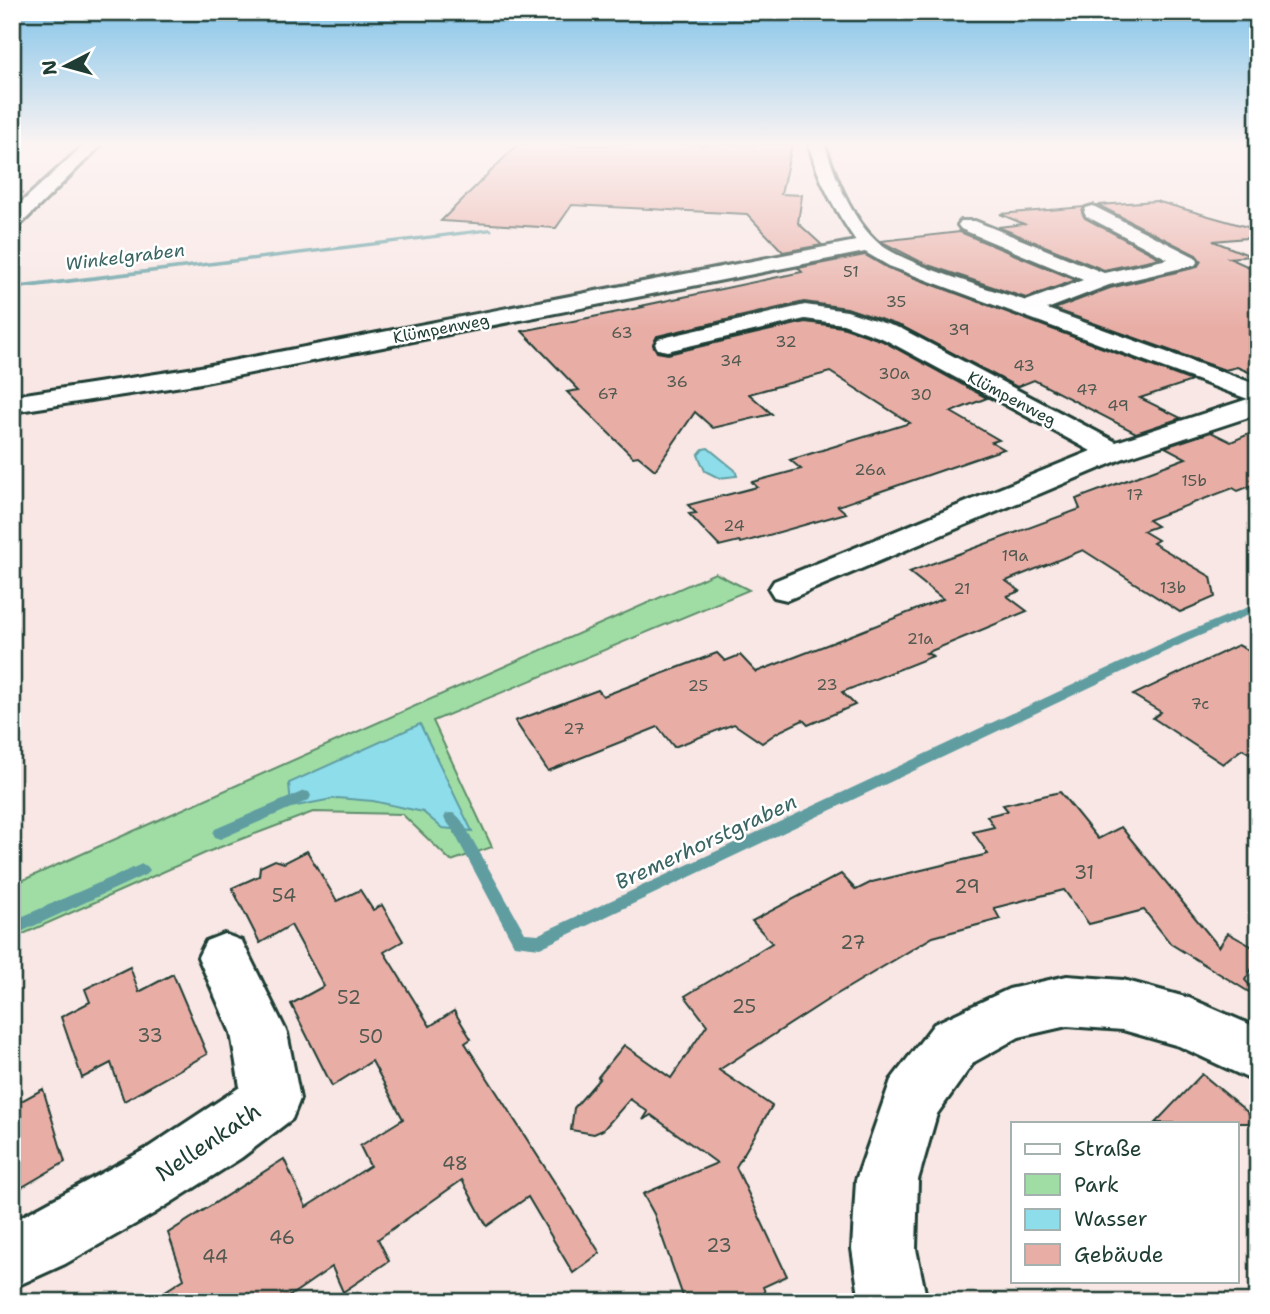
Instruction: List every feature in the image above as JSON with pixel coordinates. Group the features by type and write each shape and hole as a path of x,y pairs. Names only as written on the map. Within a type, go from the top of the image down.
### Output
{"street":[{"path":"12,222 28,206"},
{"path":"842,206 868,245 896,262 1258,394"},
{"path":"1024,310 1102,280 1188,261 1093,212"},
{"path":"968,225 1102,280"},
{"name":"Klümpenweg","path":"12,404 195,376 868,245"},
{"name":"Klümpenweg","path":"667,344 805,312 847,318 893,334 1114,452"},
{"path":"787,589 1114,452 1258,405"},
{"name":"Nellenkath","path":"12,1256 79,1222 190,1157 234,1129 271,1099 259,1033 224,957"},
{"path":"894,1302 884,1249 887,1180 912,1100 954,1042 1009,1014 1067,1001 1123,1005 1189,1023 1258,1056"}],"green space":[{"path":"715,573 749,590 433,721 492,847 451,861 402,814 313,812 210,851 12,939 12,885"}],"water":[{"path":"708,448 735,470 737,476 719,478 705,471 698,455"},
{"path":"420,724 472,831 442,828 423,812 373,801 337,798 291,807 289,783"}],"building":[{"path":"456,206 571,206 556,228 441,221"},
{"path":"598,206 800,206 798,223 822,245 783,252 747,214"},
{"path":"1101,206 1175,206 1258,230 1258,237 1213,241 1251,256 1229,258 1258,271 1258,376 1237,367 1225,370 1054,309 1110,288 1197,267 1201,261 1196,255"},
{"path":"1084,207 1082,213 1085,218 1160,258 1104,270 998,227 1024,224 1000,214"},
{"path":"960,232 1076,280 1026,298 925,264 880,241"},
{"path":"865,255 888,268 1192,381 1140,398 1181,418 1136,433 1034,380 1017,387 903,327 847,308 804,302 657,336 653,345 657,352 668,354 805,322 842,327 883,341 987,398 951,412 999,440 992,442 1004,449 838,506 846,513 741,543 739,541 719,546 689,514 696,513 688,505 757,487 752,482 801,469 790,460 910,423 830,372 749,394 772,414 713,428 695,412 655,470 638,456 633,457 567,392 579,390 522,331 802,272 798,268"},
{"path":"1258,430 1258,483 1238,491 1233,488 1148,520 1157,526 1143,531 1158,540 1153,543 1211,577 1215,597 1180,612 1083,550 1006,581 1020,591 1007,596 1027,611 926,653 933,656 842,692 855,705 808,725 803,720 762,743 734,724 674,747 658,727 548,771 515,721 598,690 603,696 717,653 725,661 740,655 756,672 829,644 943,599 909,572 1080,509 1076,499 1186,458 1165,447 1211,432 1231,442"},
{"path":"1238,645 1258,655 1258,758 1242,749 1223,764 1153,718 1161,712 1133,695"},
{"path":"1060,792 1098,839 1121,827 1219,947 1228,933 1258,950 1258,959 1245,980 1252,988 1249,992 1171,944 1144,910 1089,924 1064,890 994,908 1000,919 933,937 829,999 719,1070 772,1106 736,1167 787,1276 763,1287 769,1302 685,1302 654,1214 643,1194 717,1163 651,1115 643,1120 648,1112 630,1099 603,1130 594,1134 571,1130 574,1108 624,1045 671,1078 707,1025 685,996 772,943 752,921 841,874 856,890 872,882 988,854 973,832 994,827 987,816 1008,811 1003,805"},
{"path":"307,851 337,901 360,890 373,910 382,905 403,941 384,952 430,1026 454,1011 471,1039 465,1043 600,1253 573,1273 528,1197 487,1226 462,1180 378,1239 389,1261 343,1292 332,1267 281,1302 148,1302 184,1279 168,1233 284,1159 306,1207 370,1166 360,1146 403,1119 372,1061 332,1086 291,1004 324,986 291,925 260,943 232,888 259,876 260,867 275,860 284,863"},
{"path":"130,967 139,992 173,974 207,1054 124,1101 111,1063 82,1078 61,1017 90,1002 85,989"},
{"path":"1202,1074 1258,1123 1238,1122 1156,1122"},
{"path":"43,1089 65,1162 12,1193 12,1106"}],"waterway":[{"name":"Winkelgraben","path":"12,288 491,230"},
{"name":"Bremerhorstgraben","path":"451,818 520,940 540,941 1186,637 1258,607"},
{"name":"Bremerhorstgraben","path":"220,833 304,796"},
{"name":"Bremerhorstgraben","path":"12,929 142,870"}]}
